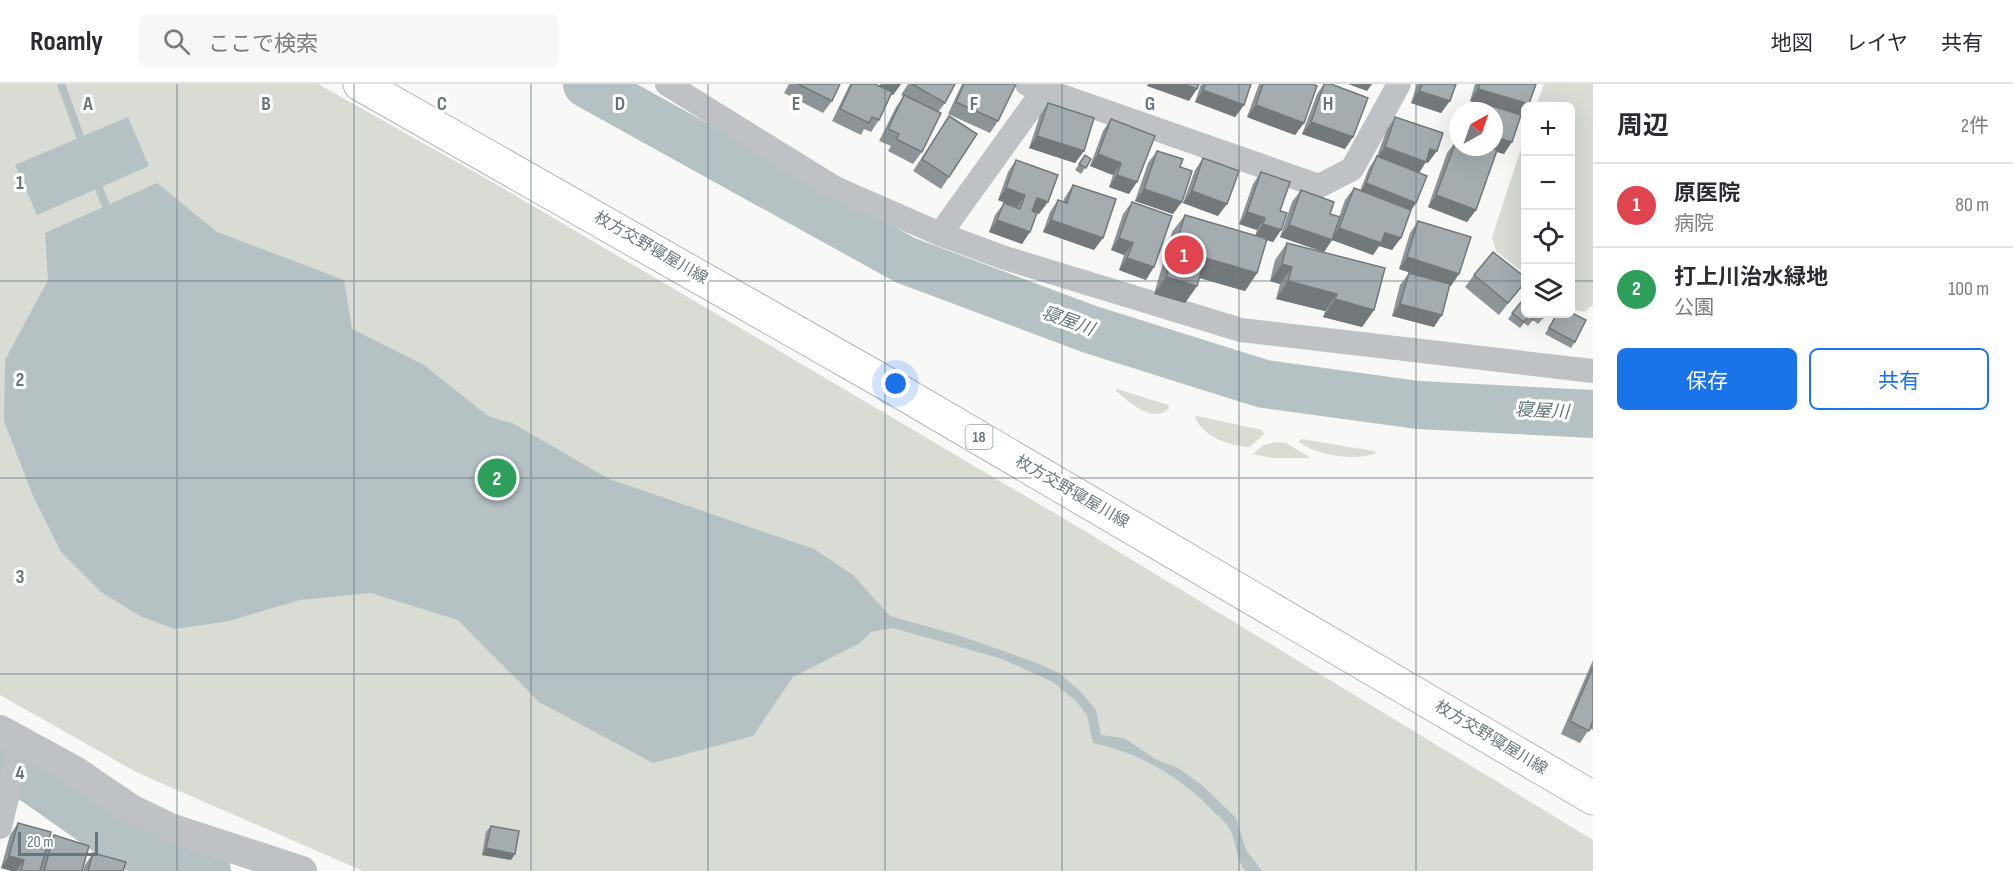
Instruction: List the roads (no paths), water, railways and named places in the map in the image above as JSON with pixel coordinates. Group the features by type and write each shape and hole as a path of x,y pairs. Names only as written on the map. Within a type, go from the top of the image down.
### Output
{"main road":[{"name":"枚方交野寝屋川線","path":"360,84 868,373 1593,798"}],"street":[{"path":"667,84 835,188 940,234 1005,258 1241,330 1593,371"},
{"path":"940,234 1039,86 1318,186 1352,169 1399,84"},
{"path":"0,827 10,789 11,735 75,771 131,809 170,828 302,871"}],"waterway":[{"path":"61,84 84,147"},
{"name":"寝屋川","path":"587,84 905,260 1089,329 1264,384 1418,405 1593,414"},
{"path":"95,178 106,206"},
{"path":"0,764 35,781 126,845 207,871"}],"place":[{"name":"原医院","path":"1184,255"},
{"name":"打上川治水緑地","path":"497,478"}]}
